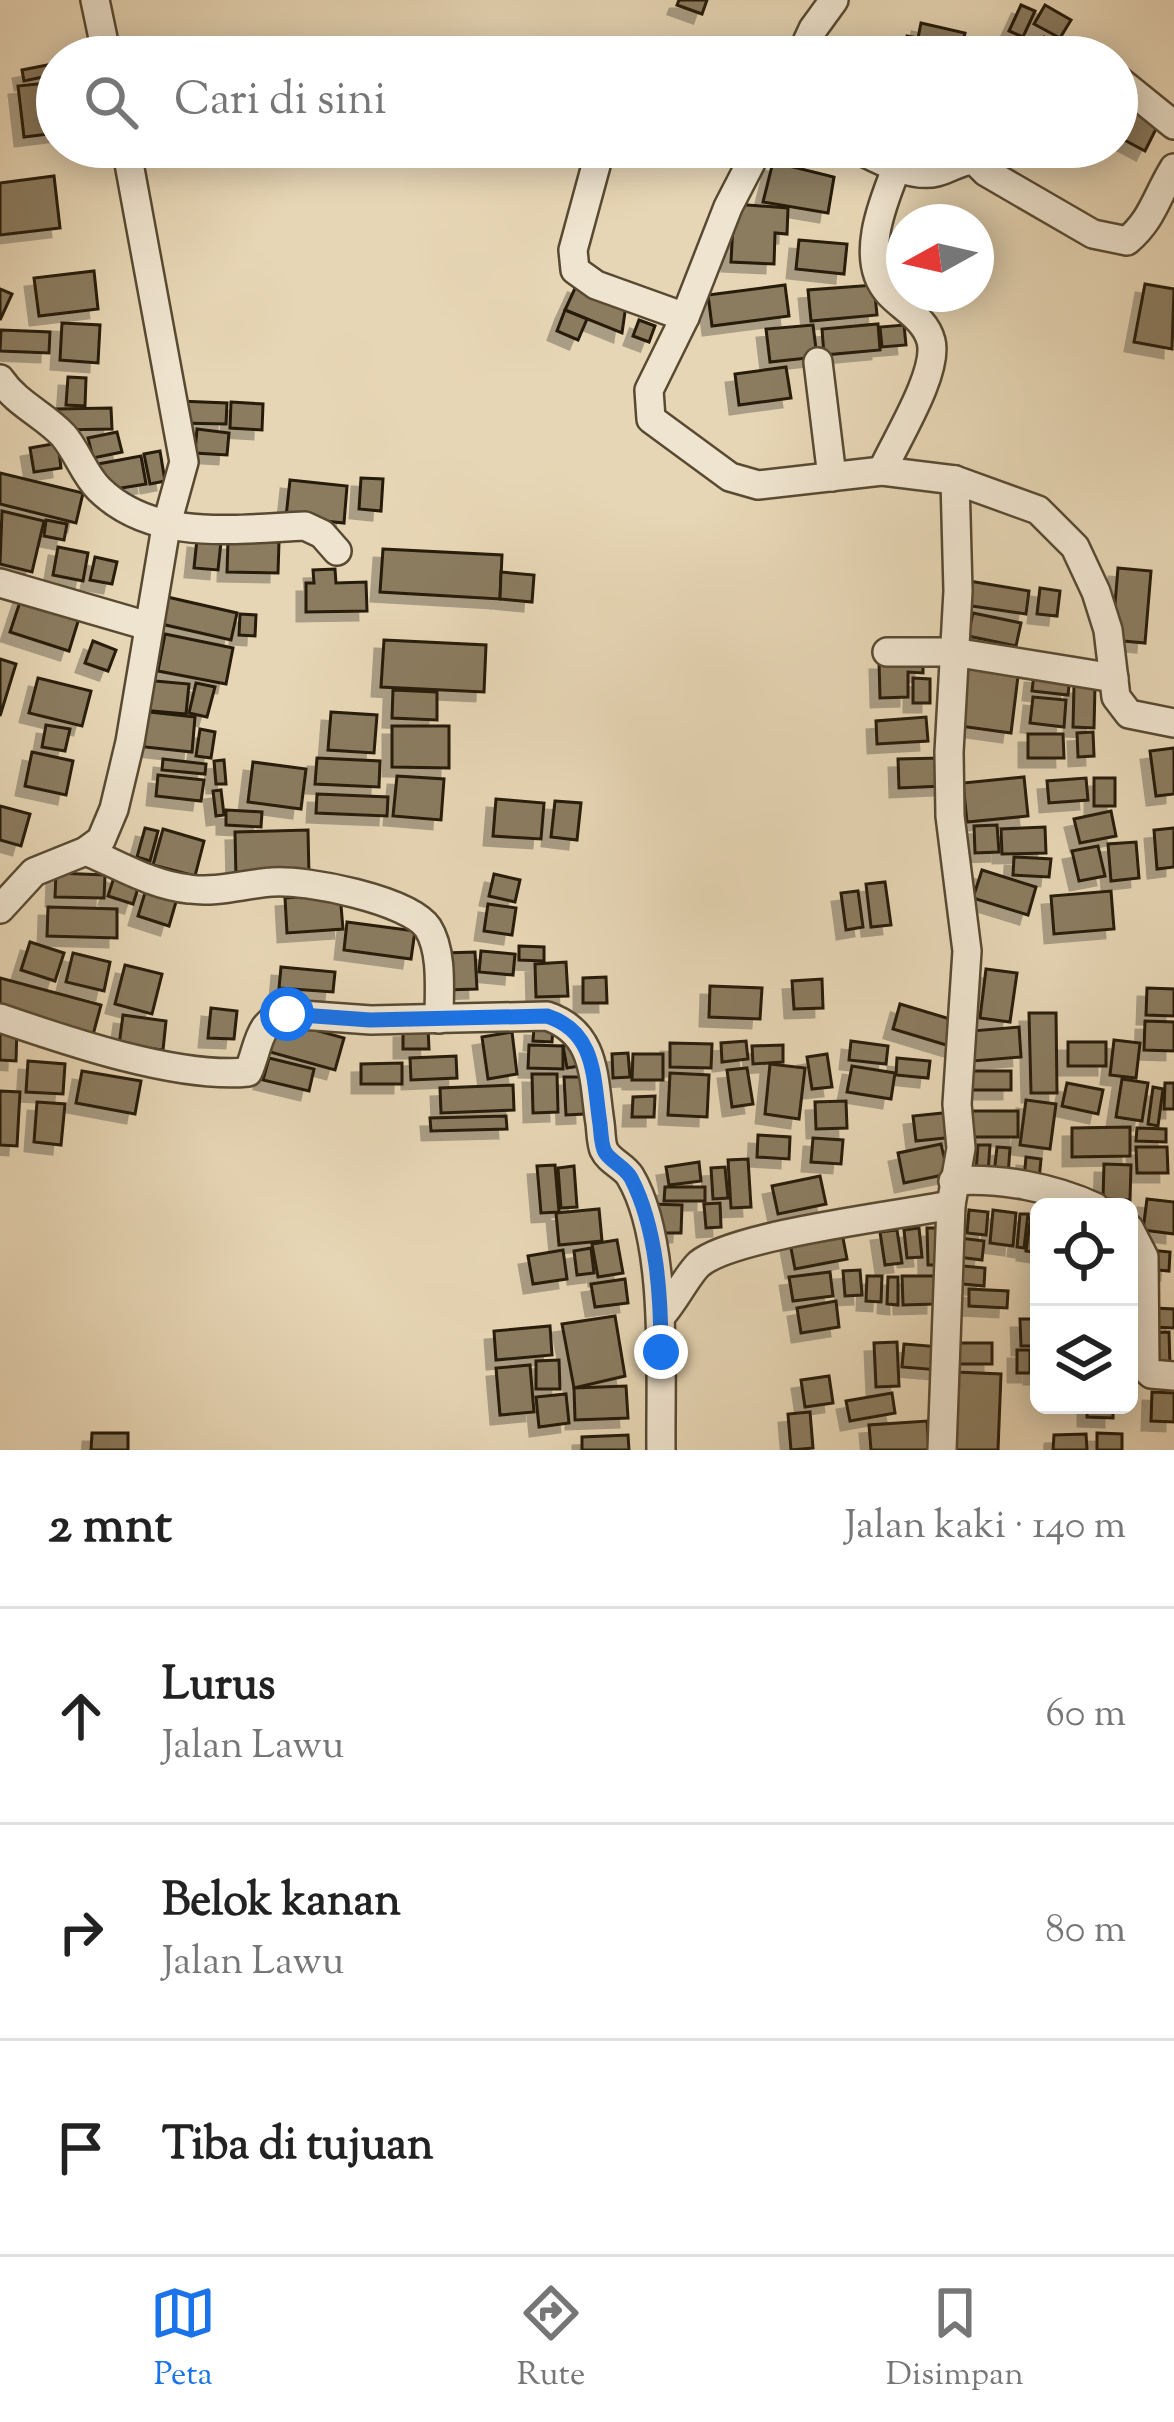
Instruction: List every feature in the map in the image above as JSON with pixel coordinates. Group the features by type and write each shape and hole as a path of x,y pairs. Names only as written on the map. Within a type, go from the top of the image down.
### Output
{"street":[{"path":"95,0 103,36"},
{"path":"809,36 834,0"},
{"path":"1138,97 1174,125"},
{"path":"0,909 34,872 101,841 130,742 166,527 184,462 130,168"},
{"path":"595,168 573,250 575,270 596,285 686,317"},
{"path":"748,168 686,317 649,390 651,419 730,477 758,485 882,471 955,480 1038,511 1075,547 1108,630 1116,697 1129,714 1174,723"},
{"path":"882,471 931,368 931,340 877,274 874,246 897,168"},
{"path":"902,168 931,174 944,168"},
{"path":"982,168 1093,234 1127,241 1149,223 1174,168"},
{"path":"818,362 832,477"},
{"path":"0,380 10,394 62,434 98,488 139,519 166,527 304,526 322,534 337,551"},
{"path":"942,1450 952,1193 961,1148 957,1104 967,951 950,816 958,592 955,480"},
{"path":"0,583 148,626"},
{"path":"887,652 953,652 1114,678"},
{"path":"86,851 155,884 194,890 276,881 378,900 411,914 427,925 435,946 439,1018"},
{"path":"0,1018 63,1040 218,1075 248,1072 263,1027 274,1016 547,1016 570,1024 583,1038 604,1151 629,1174 646,1220 661,1316 661,1450"},
{"path":"661,1316 698,1265 731,1246 1002,1182 1077,1198"},
{"path":"1138,1246 1144,1258 1145,1368 1174,1376"}],"building":[{"path":"679,0 707,0 702,14 677,5"},
{"path":"1021,5 1035,11 1023,36 1009,31"},
{"path":"1045,5 1071,20 1061,36 1034,24"},
{"path":"921,23 965,33 964,36 918,36"},
{"path":"36,67 36,78 24,81 22,70"},
{"path":"36,84 36,136 24,137 18,86"},
{"path":"1138,112 1159,123 1145,151 1138,147"},
{"path":"772,168 797,168 834,177 828,213 763,202"},
{"path":"54,176 60,228 0,235 0,183"},
{"path":"734,204 788,208 787,234 775,233 774,264 731,262"},
{"path":"799,240 847,244 844,274 796,269"},
{"path":"94,271 98,309 39,316 34,278"},
{"path":"577,284 626,305 622,333 565,310"},
{"path":"1145,284 1174,289 1172,349 1134,342"},
{"path":"785,285 789,316 712,326 708,295"},
{"path":"874,285 877,315 811,321 808,290"},
{"path":"0,289 12,294 0,320"},
{"path":"565,310 587,319 578,340 557,331"},
{"path":"639,320 655,326 649,342 633,336"},
{"path":"62,323 100,325 98,363 60,360"},
{"path":"878,324 880,350 824,355 822,329"},
{"path":"813,325 817,357 770,362 766,329"},
{"path":"904,325 906,345 882,347 880,327"},
{"path":"1,330 50,332 49,353 0,351"},
{"path":"786,367 791,398 739,405 735,374"},
{"path":"68,377 86,378 85,406 66,405"},
{"path":"178,401 227,403 226,424 178,423"},
{"path":"231,402 263,404 262,430 230,428"},
{"path":"111,408 112,429 57,430 57,409"},
{"path":"197,429 229,433 227,455 195,453"},
{"path":"117,432 122,452 93,458 88,438"},
{"path":"58,443 61,468 34,472 30,448"},
{"path":"160,451 165,481 150,484 144,454"},
{"path":"141,456 146,484 103,491 98,464"},
{"path":"0,473 83,493 76,523 0,504"},
{"path":"361,478 383,479 381,511 359,509"},
{"path":"290,480 347,486 344,523 286,517"},
{"path":"2,511 44,521 32,572 0,564"},
{"path":"46,520 67,524 64,540 44,536"},
{"path":"197,539 221,542 218,570 194,568"},
{"path":"228,541 279,542 278,573 227,572"},
{"path":"58,547 88,553 83,581 53,575"},
{"path":"383,549 502,555 500,599 380,592"},
{"path":"95,557 117,562 112,584 90,580"},
{"path":"1118,568 1151,571 1145,643 1112,640"},
{"path":"335,569 336,583 366,582 367,611 306,612 306,583 314,583 313,570"},
{"path":"501,572 534,575 532,602 500,599"},
{"path":"969,581 1029,591 1026,614 965,605"},
{"path":"1040,588 1060,591 1057,616 1037,614"},
{"path":"22,596 80,615 69,651 10,632"},
{"path":"163,596 237,613 231,640 157,623"},
{"path":"973,613 1021,623 1016,646 968,636"},
{"path":"240,614 256,615 255,636 239,635"},
{"path":"165,634 233,648 226,684 158,671"},
{"path":"384,640 486,645 484,692 381,687"},
{"path":"93,641 116,650 108,671 85,663"},
{"path":"0,659 16,664 0,716"},
{"path":"879,661 923,661 923,673 908,672 908,697 880,698"},
{"path":"968,662 1019,668 1011,733 960,726"},
{"path":"1034,674 1070,677 1068,695 1032,691"},
{"path":"38,678 91,691 82,726 29,713"},
{"path":"913,678 930,679 930,703 913,703"},
{"path":"144,680 189,684 186,714 141,710"},
{"path":"196,683 215,687 207,717 189,713"},
{"path":"1074,685 1095,685 1094,728 1073,727"},
{"path":"393,690 437,692 437,720 392,718"},
{"path":"1033,697 1066,700 1064,727 1030,723"},
{"path":"140,711 195,717 192,752 136,746"},
{"path":"331,712 377,715 374,753 328,750"},
{"path":"926,717 928,741 877,744 876,721"},
{"path":"46,725 70,729 65,751 42,747"},
{"path":"392,726 449,726 449,768 392,767"},
{"path":"200,729 215,732 211,758 196,756"},
{"path":"1093,732 1094,756 1078,757 1077,733"},
{"path":"1028,734 1063,734 1064,758 1028,758"},
{"path":"1174,748 1174,794 1156,796 1150,751"},
{"path":"32,752 73,761 66,795 25,786"},
{"path":"317,758 380,761 379,787 315,784"},
{"path":"942,758 943,786 899,788 898,759"},
{"path":"163,759 206,764 205,774 162,770"},
{"path":"224,760 226,784 216,784 214,761"},
{"path":"253,762 306,769 301,809 248,802"},
{"path":"158,775 204,780 201,801 156,796"},
{"path":"397,776 444,779 441,820 393,816"},
{"path":"1024,777 1028,816 967,822 963,783"},
{"path":"1086,778 1088,800 1049,803 1047,781"},
{"path":"1094,778 1115,778 1115,806 1094,806"},
{"path":"221,790 224,815 216,816 213,791"},
{"path":"317,794 388,797 387,816 316,813"},
{"path":"496,799 544,803 541,839 493,836"},
{"path":"555,801 581,803 577,840 551,837"},
{"path":"0,806 30,814 21,846 0,840"},
{"path":"226,810 262,812 261,827 226,825"},
{"path":"1111,811 1116,836 1080,843 1074,819"},
{"path":"997,825 999,852 975,853 974,826"},
{"path":"1045,827 1046,853 1002,854 1001,829"},
{"path":"145,828 158,831 150,861 137,857"},
{"path":"1174,828 1174,867 1157,869 1154,830"},
{"path":"163,829 204,841 195,876 153,865"},
{"path":"308,830 309,876 236,878 235,832"},
{"path":"1136,842 1139,878 1111,881 1108,844"},
{"path":"1098,846 1105,876 1079,881 1072,851"},
{"path":"1014,857 1051,859 1049,877 1013,875"},
{"path":"982,870 1036,887 1028,915 973,898"},
{"path":"56,873 105,875 104,898 55,897"},
{"path":"115,874 140,882 133,904 108,896"},
{"path":"494,874 520,880 515,902 489,896"},
{"path":"885,882 891,925 871,927 866,884"},
{"path":"147,886 178,895 169,926 138,916"},
{"path":"858,891 863,927 846,930 841,893"},
{"path":"1111,891 1114,929 1054,934 1051,896"},
{"path":"340,894 343,929 287,933 285,898"},
{"path":"488,904 516,908 512,935 484,931"},
{"path":"48,907 117,909 117,938 47,936"},
{"path":"347,922 415,931 411,959 344,950"},
{"path":"30,942 64,953 55,981 21,970"},
{"path":"519,946 544,947 544,961 519,960"},
{"path":"481,951 515,954 513,975 479,972"},
{"path":"475,952 477,989 445,990 444,953"},
{"path":"73,953 110,962 104,991 66,982"},
{"path":"566,962 568,996 536,997 535,964"},
{"path":"125,965 162,974 152,1014 115,1004"},
{"path":"281,967 335,972 333,992 279,988"},
{"path":"986,969 1017,973 1010,1022 980,1018"},
{"path":"606,977 607,1003 583,1003 583,978"},
{"path":"0,978 101,1005 93,1035 0,1011"},
{"path":"822,979 823,1008 794,1009 792,981"},
{"path":"710,986 762,988 760,1019 709,1017"},
{"path":"1147,988 1174,989 1174,1016 1146,1015"},
{"path":"900,1004 960,1022 953,1047 893,1029"},
{"path":"211,1008 237,1011 234,1039 208,1038"},
{"path":"1029,1013 1056,1013 1057,1093 1031,1093"},
{"path":"123,1015 166,1021 163,1050 119,1045"},
{"path":"279,1020 344,1038 335,1070 270,1052"},
{"path":"1145,1021 1174,1022 1174,1051 1144,1050"},
{"path":"0,1025 17,1025 16,1061 0,1060"},
{"path":"534,1027 553,1028 552,1042 533,1041"},
{"path":"1019,1027 1021,1057 973,1061 971,1031"},
{"path":"428,1028 429,1049 403,1049 403,1029"},
{"path":"512,1032 517,1074 488,1079 482,1037"},
{"path":"1114,1040 1140,1043 1136,1078 1110,1075"},
{"path":"746,1041 748,1059 722,1062 721,1043"},
{"path":"851,1041 888,1046 886,1064 849,1060"},
{"path":"1068,1042 1106,1042 1106,1066 1068,1066"},
{"path":"581,1043 585,1065 567,1068 563,1046"},
{"path":"670,1043 712,1044 711,1068 670,1067"},
{"path":"529,1045 563,1046 563,1069 528,1068"},
{"path":"783,1045 783,1062 753,1064 752,1046"},
{"path":"628,1053 630,1077 613,1078 612,1054"},
{"path":"633,1054 663,1054 663,1080 632,1080"},
{"path":"827,1054 832,1087 812,1089 807,1057"},
{"path":"456,1056 457,1078 411,1080 410,1058"},
{"path":"269,1058 314,1069 309,1091 263,1080"},
{"path":"897,1058 930,1061 928,1078 896,1075"},
{"path":"28,1061 65,1064 63,1094 26,1092"},
{"path":"402,1063 402,1084 361,1084 361,1064"},
{"path":"770,1064 805,1068 799,1119 765,1114"},
{"path":"852,1066 895,1073 891,1099 847,1092"},
{"path":"747,1068 753,1104 732,1107 727,1070"},
{"path":"82,1071 141,1081 135,1114 76,1103"},
{"path":"971,1071 1011,1071 1011,1090 971,1090"},
{"path":"670,1073 709,1075 707,1117 668,1115"},
{"path":"532,1074 557,1074 558,1112 533,1113"},
{"path":"564,1077 583,1077 584,1114 566,1115"},
{"path":"1122,1079 1148,1083 1142,1121 1116,1117"},
{"path":"1067,1083 1103,1090 1098,1114 1062,1106"},
{"path":"1165,1083 1174,1083 1174,1109 1164,1109"},
{"path":"513,1085 514,1110 441,1113 440,1088"},
{"path":"1153,1087 1163,1089 1158,1126 1148,1124"},
{"path":"0,1091 20,1092 17,1146 0,1145"},
{"path":"655,1096 654,1117 632,1117 633,1097"},
{"path":"1026,1100 1056,1104 1050,1149 1020,1145"},
{"path":"846,1101 847,1128 816,1129 815,1102"},
{"path":"37,1102 65,1104 61,1145 34,1142"},
{"path":"972,1111 1018,1111 1018,1137 972,1137"},
{"path":"953,1112 955,1137 916,1141 913,1116"},
{"path":"506,1116 507,1129 431,1131 430,1118"},
{"path":"1130,1127 1130,1156 1072,1157 1072,1128"},
{"path":"1137,1128 1166,1129 1166,1142 1136,1141"},
{"path":"758,1135 790,1137 789,1159 757,1157"},
{"path":"813,1138 843,1140 841,1164 811,1162"},
{"path":"941,1144 948,1174 904,1183 898,1153"},
{"path":"978,1145 990,1145 988,1173 976,1172"},
{"path":"997,1147 1010,1148 1008,1176 994,1174"},
{"path":"1136,1147 1167,1147 1168,1173 1137,1173"},
{"path":"1026,1157 1041,1159 1039,1180 1024,1179"},
{"path":"748,1159 751,1207 731,1208 728,1160"},
{"path":"699,1162 701,1181 669,1185 666,1167"},
{"path":"1104,1164 1131,1165 1130,1198 1103,1198"},
{"path":"555,1165 559,1212 541,1213 537,1166"},
{"path":"574,1166 577,1207 561,1208 558,1168"},
{"path":"725,1167 728,1198 713,1199 711,1168"},
{"path":"820,1176 826,1204 778,1214 772,1186"},
{"path":"665,1187 705,1187 705,1201 664,1201"},
{"path":"1147,1199 1174,1202 1174,1234 1143,1230"},
{"path":"720,1203 721,1227 706,1228 704,1204"},
{"path":"649,1204 682,1205 681,1233 648,1233"},
{"path":"599,1209 602,1241 559,1245 556,1213"},
{"path":"969,1210 988,1212 986,1235 967,1233"},
{"path":"993,1210 1016,1213 1013,1246 990,1243"},
{"path":"1020,1214 1028,1214 1024,1248 1017,1247"},
{"path":"919,1228 922,1257 907,1258 904,1230"},
{"path":"927,1228 946,1228 946,1265 928,1265"},
{"path":"897,1230 902,1263 885,1265 880,1232"},
{"path":"842,1233 847,1259 795,1269 790,1243"},
{"path":"952,1237 984,1241 982,1260 950,1256"},
{"path":"617,1240 623,1273 598,1277 592,1244"},
{"path":"591,1248 594,1273 577,1275 574,1251"},
{"path":"563,1250 567,1279 533,1284 528,1256"},
{"path":"1149,1250 1170,1252 1169,1271 1148,1269"},
{"path":"953,1265 985,1268 984,1286 952,1283"},
{"path":"860,1270 862,1295 845,1296 843,1271"},
{"path":"830,1272 833,1296 793,1301 789,1277"},
{"path":"867,1276 882,1276 881,1302 866,1301"},
{"path":"902,1276 935,1276 935,1304 903,1305"},
{"path":"888,1277 898,1277 898,1305 887,1304"},
{"path":"625,1279 628,1303 595,1307 591,1284"},
{"path":"969,1289 1008,1291 1007,1308 969,1306"},
{"path":"836,1301 839,1327 801,1333 797,1308"},
{"path":"1154,1308 1174,1309 1174,1328 1153,1327"},
{"path":"615,1316 625,1376 574,1388 562,1324"},
{"path":"1020,1319 1030,1319 1030,1346 1021,1346"},
{"path":"550,1326 552,1355 496,1360 494,1331"},
{"path":"1169,1332 1170,1366 1152,1366 1151,1333"},
{"path":"897,1342 899,1386 876,1387 874,1343"},
{"path":"958,1343 992,1343 992,1364 959,1364"},
{"path":"904,1344 941,1347 939,1370 902,1367"},
{"path":"1017,1350 1030,1350 1030,1373 1017,1373"},
{"path":"559,1360 560,1389 536,1389 536,1361"},
{"path":"530,1365 534,1412 500,1415 496,1368"},
{"path":"955,1372 1001,1374 998,1450 953,1450"},
{"path":"829,1376 833,1403 805,1407 801,1380"},
{"path":"626,1386 628,1418 575,1420 574,1388"},
{"path":"1152,1392 1174,1393 1174,1422 1151,1421"},
{"path":"892,1393 895,1413 850,1421 846,1401"},
{"path":"566,1394 569,1423 539,1427 536,1397"},
{"path":"810,1412 813,1448 791,1450 788,1414"},
{"path":"1087,1414 1113,1414 1113,1418"},
{"path":"927,1421 929,1450 871,1450 869,1425"},
{"path":"92,1433 128,1433 128,1450 91,1450"},
{"path":"1097,1433 1122,1434 1122,1450 1097,1450"},
{"path":"1086,1434 1087,1450 1053,1450 1054,1435"},
{"path":"628,1435 629,1450 582,1450 582,1437"}],"route":[{"path":"287,1014 370,1020 547,1016 570,1024 583,1038 592,1071 604,1151 629,1174 646,1220 661,1316 661,1352"}]}
